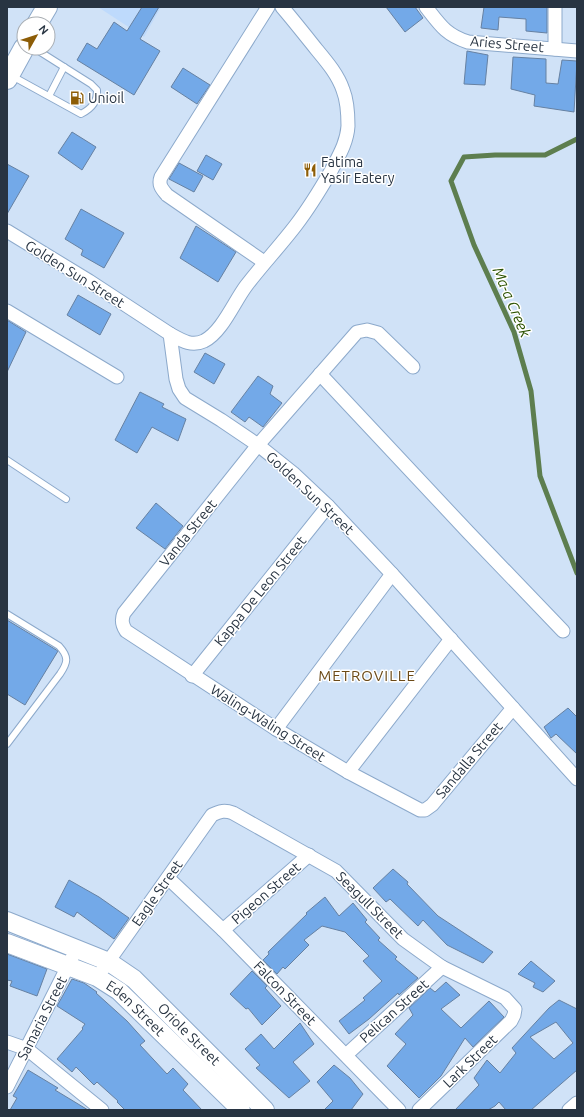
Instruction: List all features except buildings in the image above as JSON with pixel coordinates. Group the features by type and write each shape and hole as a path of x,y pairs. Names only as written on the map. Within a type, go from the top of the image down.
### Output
{"main road":[{"path":"42,16 47,7"},
{"path":"8,77 20,56"},
{"name":"Eden Street","path":"7,921 109,962"},
{"name":"Eden Street","path":"7,943 97,977 110,984 241,1110"},
{"name":"Oriole Street","path":"109,962 134,979 265,1110"}],"street":[{"path":"264,262 167,195 161,188 159,182 268,7"},
{"path":"170,334 188,344 196,344 208,337 226,317 234,301 264,262 296,226 320,190 342,149 346,138 348,126 344,91 339,80 282,7"},
{"name":"Aries Street","path":"426,7 445,30 456,38 468,42 577,51"},
{"path":"555,7 555,49"},
{"name":"Golden Sun Street","path":"7,231 89,281 170,334 176,379 179,389 185,398 258,445 293,473 328,506 392,574 577,779"},
{"path":"7,311 117,377"},
{"name":"Vanda Street","path":"122,622 124,613 258,445 357,332 367,330 378,333 413,367"},
{"path":"320,374 451,515 563,631"},
{"name":"Kappa De Leon Street","path":"192,676 328,506"},
{"path":"276,729 392,574"},
{"name":"Waling-Waling Street","path":"122,622 126,631 192,676 276,729 348,772 415,808 425,810"},
{"path":"348,772 451,639"},
{"name":"Sandalla Street","path":"425,810 432,805 513,708"},
{"name":"Seagull Street","path":"220,811 233,813 336,871 403,939 442,967 505,998 515,1009"},
{"name":"Eagle Street","path":"97,977 212,815 220,811"},
{"name":"Pigeon Street","path":"223,930 309,855"},
{"name":"Falcon Street","path":"168,878 223,930 399,1110"},
{"name":"Samaria Street","path":"7,1087 76,948"},
{"name":"Pelican Street","path":"346,1055 442,967"},
{"name":"Lark Street","path":"419,1110 511,1021 515,1009"},
{"path":"7,1042 27,1049 102,1110"},
{"path":"569,1110 577,1103"}],"lane":[{"path":"8,77 81,114 88,111 95,104 97,90 91,84 47,56"},
{"path":"48,96 64,67"},
{"path":"7,460 66,498"},
{"path":"7,614 58,646 67,658 65,666 60,674 7,744"}],"shaded area":[{"path":"98,7 161,7 144,37"}],"waterway":[{"name":"Ma-a Creek","path":"577,139 545,155 495,155 464,157 451,181 474,245 514,332 531,391 540,476 577,573"}],"place":[{"name":"Unioil","path":"77,98"},
{"name":"Fatima Yasir Eatery","path":"310,170"}],"district":[{"name":"METROVILLE","path":"367,675"}]}
